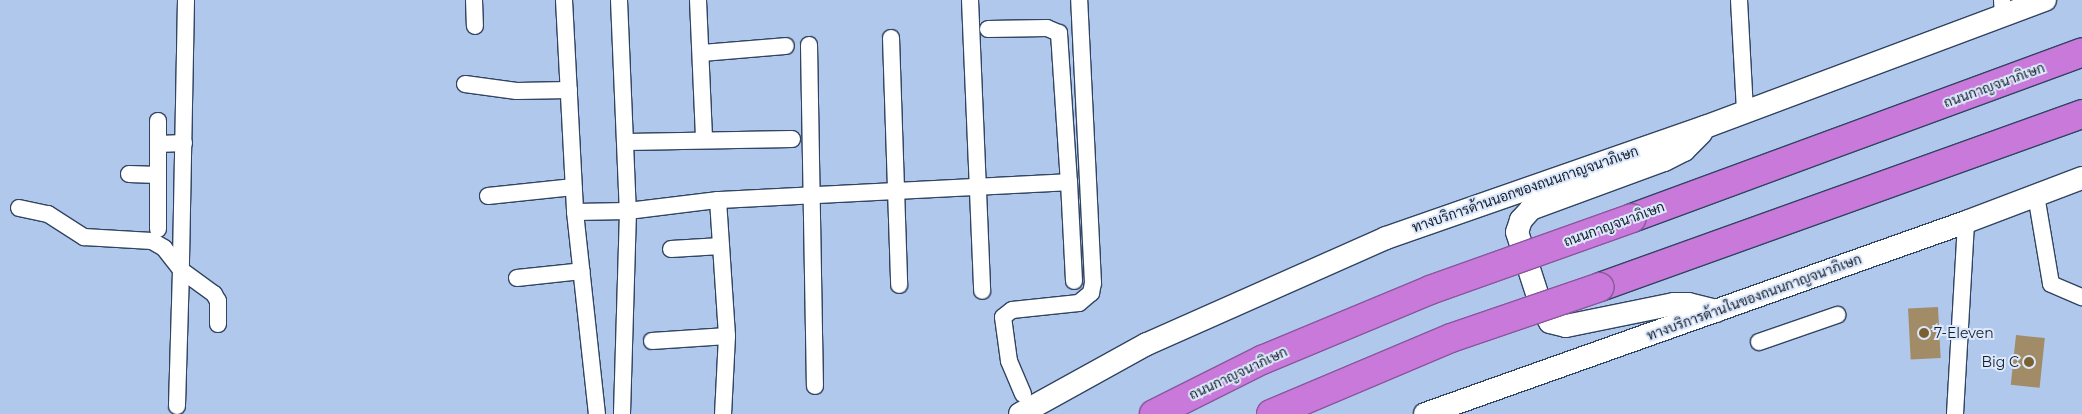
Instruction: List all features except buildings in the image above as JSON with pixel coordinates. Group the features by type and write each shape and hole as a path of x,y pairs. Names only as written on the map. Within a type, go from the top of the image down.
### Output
{"highway":[{"name":"ถนนกาญจนาภิเษก","path":"1154,414 1262,360 1430,290 1632,218 2082,52"},
{"path":"1271,414 1451,338 1600,287 2082,114"}],"main road":[{"name":"ทางบริการด้านนอกของถนนกาญจนาภิเษก","path":"1022,404 1279,283 1386,238 1705,127 2003,8 2045,0"},
{"path":"1705,127 1695,141 1664,160 1531,209 1521,220 1517,232 1542,309 1550,322 1566,326 1674,304 1688,304 1716,311"},
{"name":"ทางบริการด้านในของถนนกาญจนาภิเษก","path":"1425,414 1610,350 1966,222 2082,178"}],"street":[{"path":"178,406 186,0"},
{"path":"474,0 475,26"},
{"path":"564,0 575,212 597,414"},
{"path":"619,0 627,142 628,211 622,414"},
{"path":"698,0 704,140"},
{"path":"970,0 982,291"},
{"path":"1022,404 1009,361 1003,317 1012,310 1079,303 1091,293 1093,283 1079,0"},
{"path":"1739,0 1745,112"},
{"path":"988,30 1047,28 1059,33 1074,282"},
{"path":"891,38 899,285"},
{"path":"701,53 786,46"},
{"path":"809,46 810,195 815,386"},
{"path":"465,84 517,91 569,90"},
{"path":"158,121 158,229"},
{"path":"627,142 792,139"},
{"path":"158,144 184,143"},
{"path":"129,174 158,175"},
{"path":"575,212 628,211 718,200 896,193 1069,182"},
{"path":"488,196 574,186"},
{"path":"2036,196 2047,275 2051,284 2078,291"},
{"path":"718,200 727,336 723,414"},
{"path":"19,208 48,214 84,237 152,241 164,248 181,270 214,294 218,301 218,324"},
{"path":"1955,414 1966,222"},
{"path":"671,249 721,246"},
{"path":"517,278 582,271"},
{"path":"1759,342 1837,315"},
{"path":"652,341 727,336"}],"place":[{"name":"7-Eleven","path":"1924,333"},
{"name":"Big C","path":"2029,362"}]}
